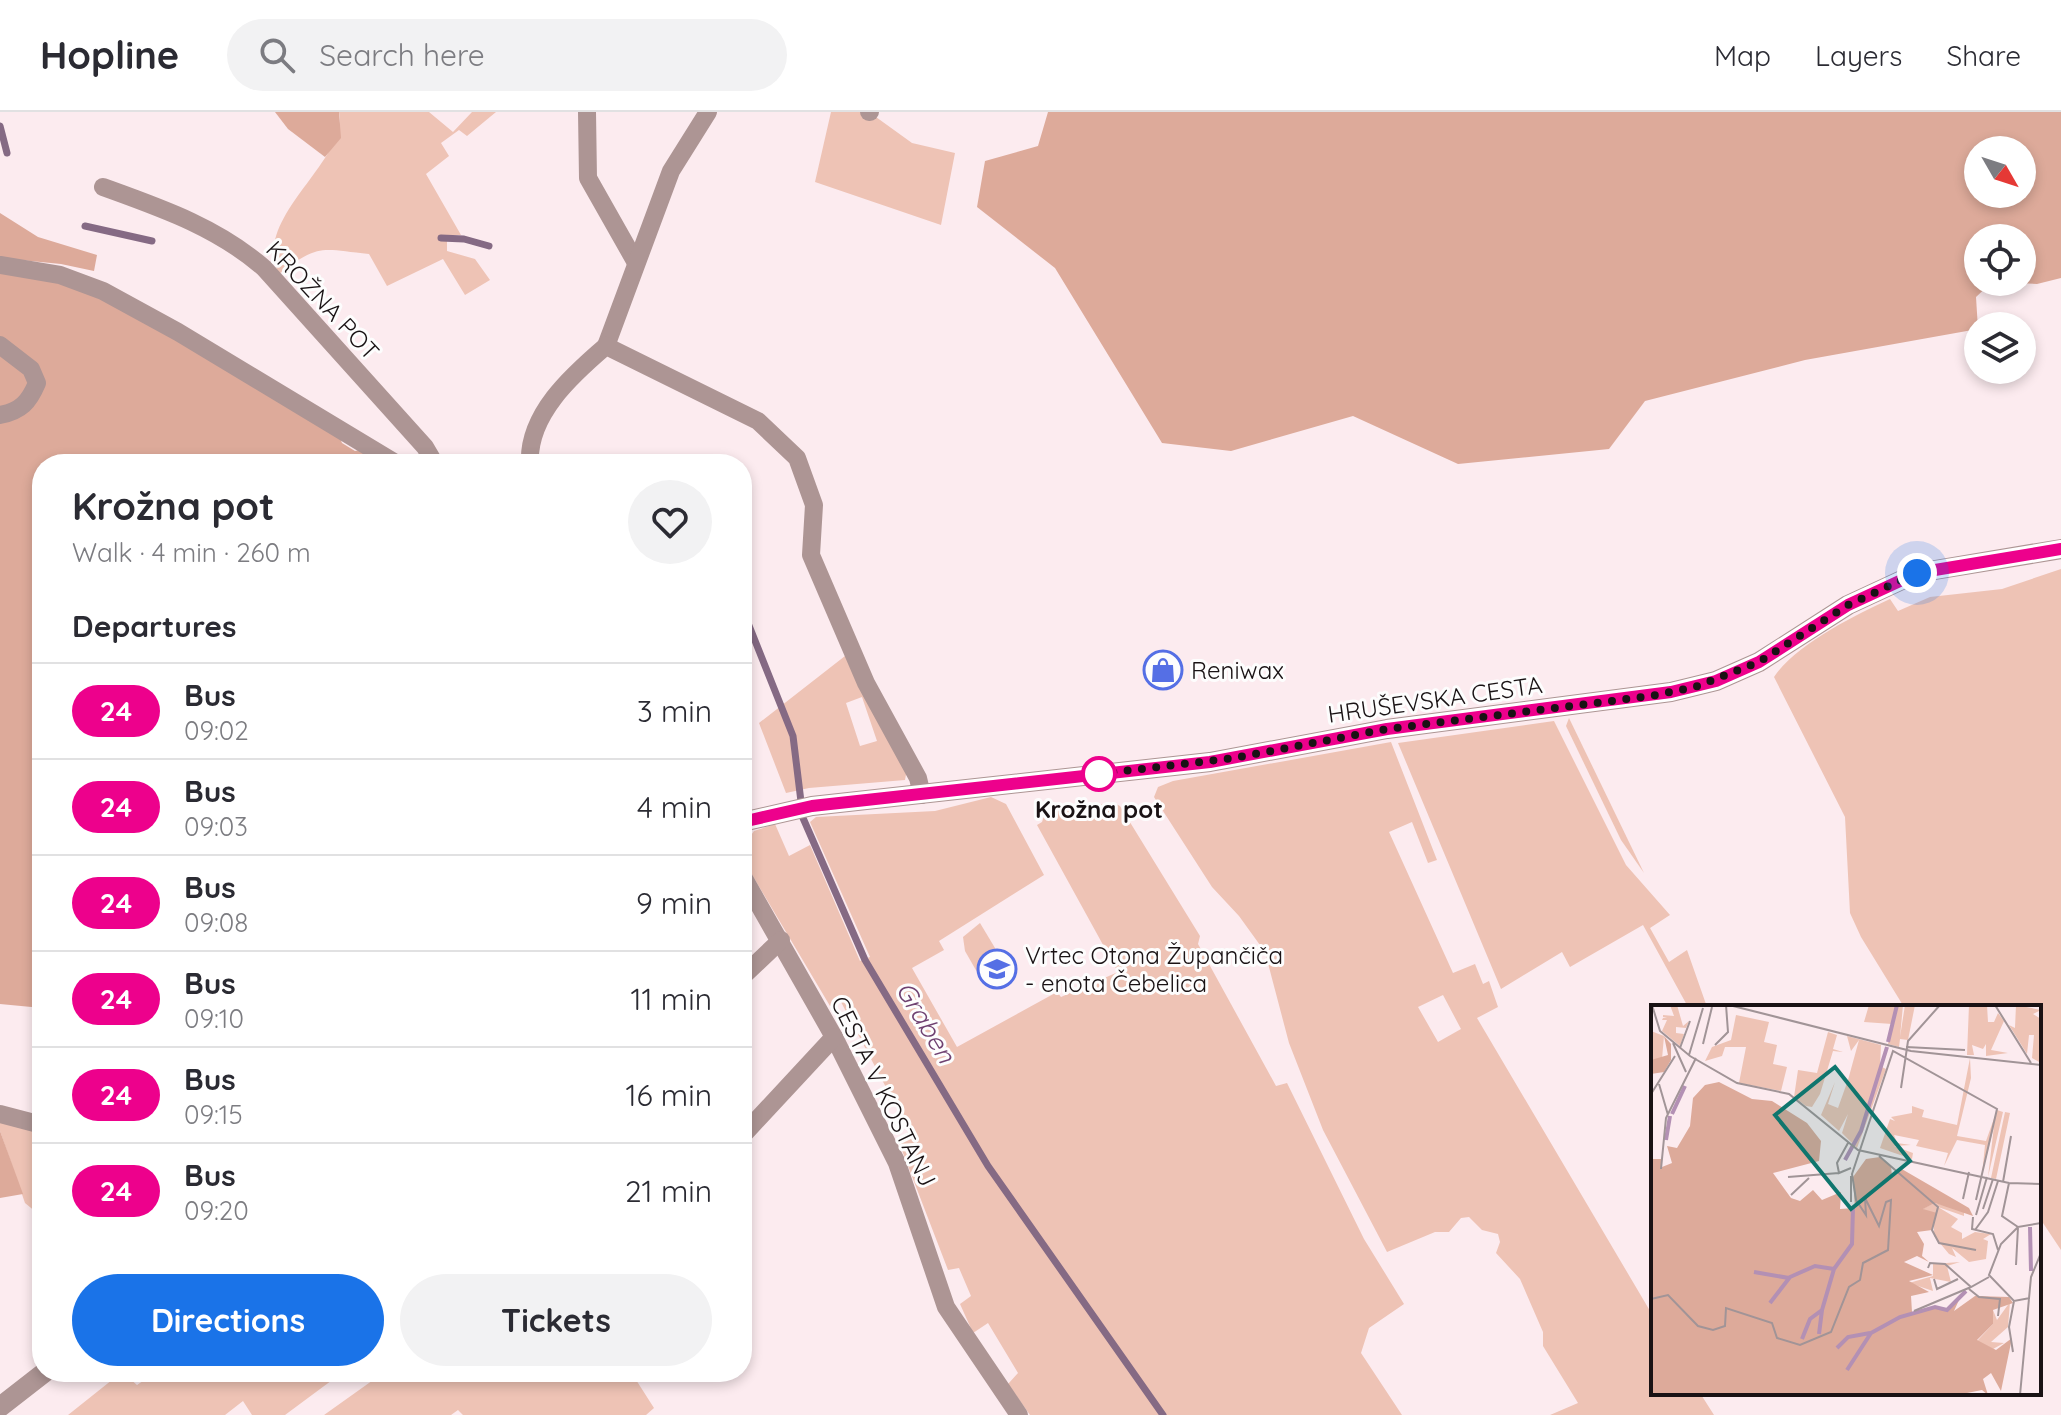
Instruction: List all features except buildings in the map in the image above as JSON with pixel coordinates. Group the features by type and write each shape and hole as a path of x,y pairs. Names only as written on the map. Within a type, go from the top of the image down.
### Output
{"street":[{"path":"587,112 588,178 635,261"},
{"path":"532,454 540,417 574,373 606,346 635,261 671,171 708,112"},
{"name":"KROŽNA POT","path":"103,187 183,217 236,243 264,268 429,454"},
{"path":"0,265 60,275 103,291 190,339 380,454"},
{"path":"0,345 24,362 37,383 30,399 17,412 0,415"},
{"path":"606,346 758,421 797,458 814,505 811,555 866,683 918,778 922,795"},
{"name":"HRUŠEVSKA CESTA","path":"752,820 802,808 1210,762 1411,726 1671,692 1716,681 1759,662 1848,605 1917,573 2061,549"},
{"name":"CESTA V KOSTANJ","path":"752,892 834,1037 897,1163 946,1307 1019,1415"},
{"path":"752,968 781,940"},
{"path":"752,1125 834,1037"},
{"path":"0,1114 32,1122"},
{"path":"0,1407 32,1382"}],"shaded area":[{"path":"275,112 339,112 341,138 325,157 288,129"},
{"path":"339,112 429,112 453,132 472,112 496,112 467,136 459,130 441,143 449,156 426,174 461,235 447,235 447,251 475,259 490,280 465,295 443,259 387,286 369,254 330,250 303,257 279,274 274,253 278,232 288,211 330,150 338,131"},
{"path":"831,112 869,112 912,143 955,153 941,225 815,182"},
{"path":"1048,112 2061,112 2061,278 2036,284 2036,224 1964,224 1964,296 1977,296 1977,312 1964,312 1964,332 1805,360 1645,401 1609,449 1458,464 1353,416 1231,451 1162,443 1055,268 977,207 985,161 1038,146"},
{"path":"0,213 38,237 97,255 94,271 61,264 0,258"},
{"path":"0,271 79,283 338,433 342,443 355,451 365,449 371,454 32,454 32,1007 0,1004"},
{"path":"2061,569 2061,1250 2041,1220 2041,1005 1903,1005 1850,913 1845,817 1774,677 1811,642 1890,599 1898,611 1930,597 2002,589"},
{"path":"854,649 907,769 905,780 809,788 786,793 759,723","holes":["862,697 877,741 860,746 846,703"]},
{"path":"1569,718 1644,873 1621,840 1566,726"},
{"path":"1554,721 1626,865 1670,915 1650,928 1669,962 1687,950 1706,1005 1687,1005 1643,925 1570,967 1562,952 1501,989 1398,743"},
{"path":"1391,742 1437,860 1428,863 1412,822 1389,832 1453,973 1475,964 1483,984 1489,981 1498,1007 1477,1018 1651,1313 1651,1395 1701,1395 1714,1415 1550,1415 1578,1403 1543,1346 1543,1332 1520,1279 1496,1253 1500,1242 1498,1234 1482,1230 1469,1217 1461,1218 1449,1232 1435,1232 1387,1252 1323,1130 1289,1043 1265,952 1239,916 1212,887 1154,797 1158,787 1173,781","holes":["1443,995 1461,1029 1438,1042 1418,1007"]},
{"path":"991,797 1006,804 1044,875 939,941 944,950 912,968 957,1047 1057,992 1061,997 1118,972 1037,825 1042,822 1046,810 1114,803 1120,806 1200,936 1198,944 1276,1086 1287,1083 1364,1239 1404,1304 1369,1328 1361,1353 1402,1415 1030,1415 1008,1384 1018,1373 988,1323 973,1333 960,1304 971,1296 959,1268 948,1270 898,1140 909,1131 841,1002 830,1006 752,875 754,831 775,824 789,856 810,845 860,961 870,957 810,822 816,817 935,811"},
{"path":"980,923 1001,958 977,972 965,951 963,937"},
{"path":"0,1121 32,1129 32,1209 25,1203 0,1131"},
{"path":"0,1131 23,1194 0,1198"},
{"path":"109,1382 134,1382 137,1385 141,1382 330,1382 285,1415 252,1415 243,1401 225,1415 68,1415"},
{"path":"370,1382 637,1382 654,1408 646,1415 463,1415 458,1410 451,1415 324,1415"}],"waterway":[{"name":"Graben","path":"0,126 7,153"},
{"name":"Graben","path":"85,226 152,241"},
{"name":"Graben","path":"441,238 464,239 489,246"},
{"name":"Graben","path":"752,633 793,736 803,818 865,960 988,1166 1163,1415"}],"bus line":[{"name":"24","path":"752,819 812,806 1210,762 1387,729 1671,692 1716,681 1759,662 1848,605 1917,573 2061,549"}],"place":[{"name":"Reniwax","path":"1163,670"},
{"name":"Krožna pot","path":"1099,774"},
{"name":"Vrtec Otona Župančiča - enota Čebelica","path":"997,969"}],"route":[{"path":"1099,774 1257,755 1387,729 1651,696 1695,687 1759,662 1848,605 1917,573"}]}
